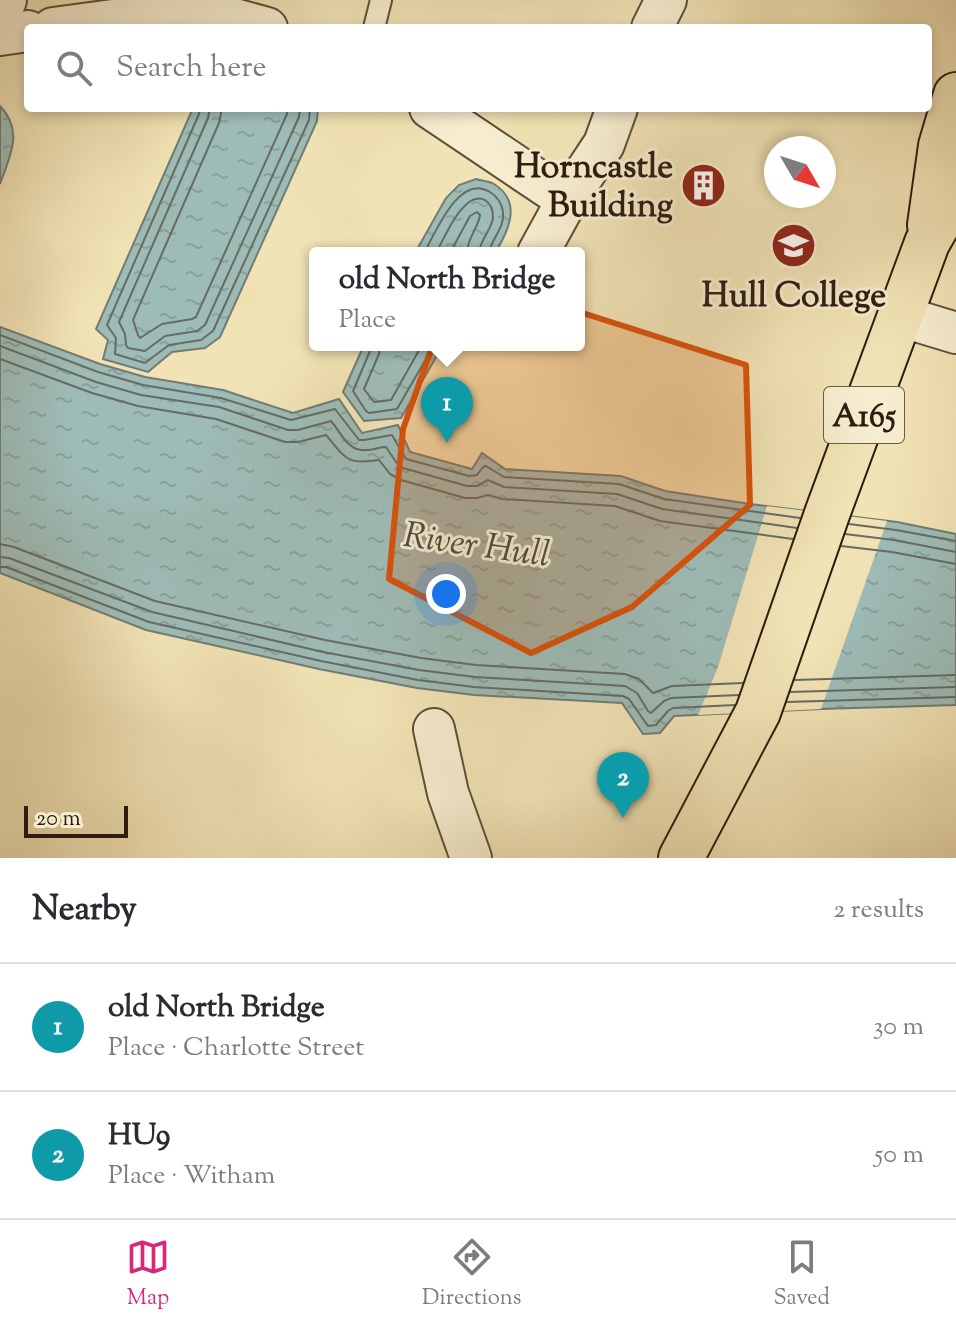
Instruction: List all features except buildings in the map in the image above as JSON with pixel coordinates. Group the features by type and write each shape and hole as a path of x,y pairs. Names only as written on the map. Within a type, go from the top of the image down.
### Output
{"highway":[{"name":"A165","path":"927,243 941,146 956,95"},
{"name":"A165","path":"681,858 758,712 927,243 956,192"}],"street":[{"path":"0,15 6,0"},
{"path":"654,24 666,0"},
{"path":"83,24 136,17 216,14 252,24"},
{"path":"0,35 24,32"},
{"path":"436,112 567,200"},
{"path":"541,247 567,200 604,144 616,112"},
{"path":"900,316 956,333"},
{"path":"434,729 448,793 471,858"}],"lane":[{"path":"375,24 381,0"}],"highlighted area":[{"path":"567,308 746,365 750,505 632,607 531,653 389,579 403,429 438,330"}],"water":[{"path":"0,106 12,125 13,144 0,184"},
{"path":"191,112 318,112 317,121 220,337 205,348 172,352 148,372 103,359 108,340 96,329"},
{"path":"476,179 492,183 503,191 508,199 510,217 498,247 418,247 446,198 459,185"},
{"name":"River Hull","path":"0,327 100,364 145,377 223,390 293,413 339,399 362,433 398,425 410,452 472,469 482,453 505,469 621,476 665,491 897,522 956,534 956,705 674,716 660,733 643,734 622,703 474,695 417,688 319,669 146,630 0,573"},
{"path":"361,351 440,351 401,418 364,421 343,392"}],"pier":[{"path":"767,506 887,521 821,709 698,715 718,667"}],"place":[{"name":"Horncastle Building","path":"704,185"},
{"name":"Hull College","path":"794,246"},
{"name":"old North Bridge","path":"447,443"},
{"name":"HU9","path":"623,818"}]}
